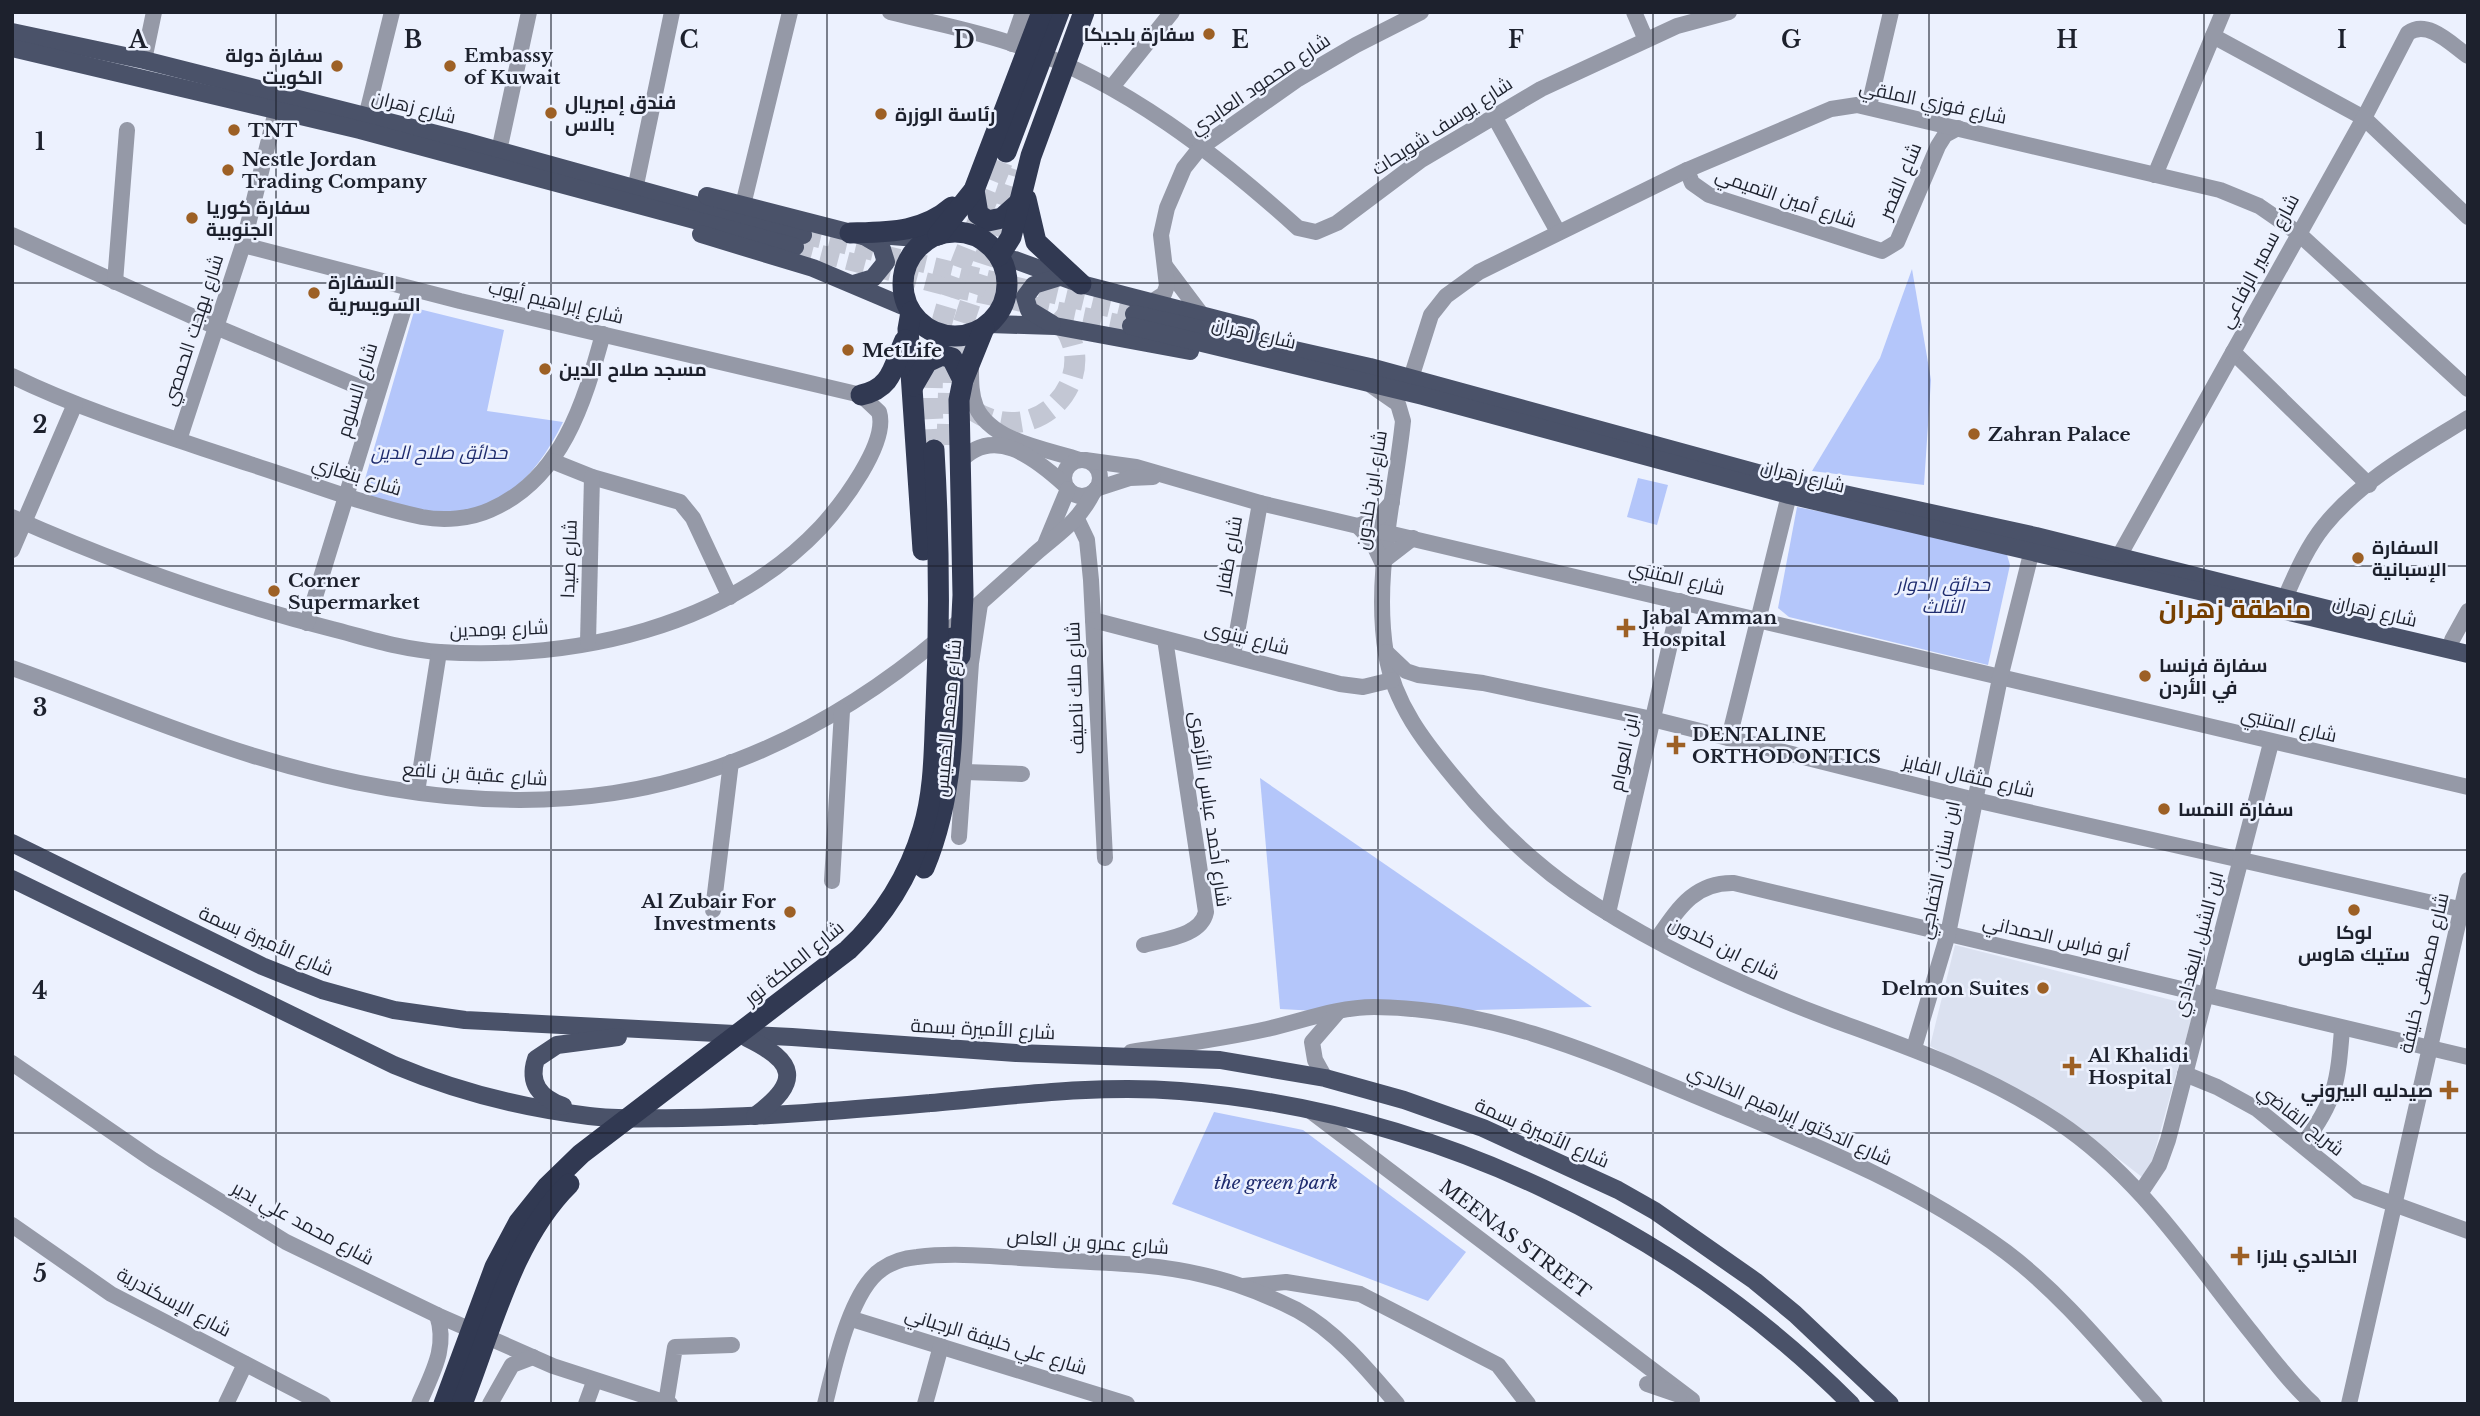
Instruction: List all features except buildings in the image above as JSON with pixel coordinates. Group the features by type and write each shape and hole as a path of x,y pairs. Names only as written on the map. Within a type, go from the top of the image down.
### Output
{"highway":[{"path":"986,326 969,334 953,336 922,324 911,311 904,294 906,270 917,249 934,237 974,190 1042,12"},
{"path":"1059,12 1012,155 1072,12"},
{"path":"1000,258 1012,237 1021,194 1041,128 1084,12"},
{"path":"857,234 911,229 937,220 966,192 982,170"},
{"path":"974,190 978,214 988,220 1002,218 1021,194"},
{"path":"1021,194 1036,242 1081,284"},
{"path":"934,237 966,233 990,246 1000,258 1007,276 1007,294 1000,310 986,326 966,371 947,455 962,624 945,704"},
{"path":"911,311 908,335 930,685 945,704"},
{"path":"861,395 876,391 887,383 908,335"},
{"path":"913,386 927,362 942,355 952,359 966,371"},
{"name":"شارع الملكة نور","path":"462,1404 521,1250 553,1201 587,1167 716,1064 818,992 871,946 892,922 913,890 949,777 945,704"},
{"name":"شارع الملكة نور","path":"443,1404 456,1363 495,1267 533,1202 581,1154 780,1006 856,943 878,919 898,888 936,811"},
{"path":"475,1404 483,1378 480,1360"},
{"path":"432,1404 456,1363"}],"main road":[{"name":"شارع زهران","path":"12,32 144,60 631,181 799,241 12,48"},
{"path":"631,181 743,205 857,234 934,237"},
{"path":"602,194 626,210 783,257 853,284 911,311"},
{"path":"853,284 873,278 886,262 881,246 857,234"},
{"path":"1000,258 1023,262 1081,284 1339,352 1369,374"},
{"path":"1055,326 1029,310 1026,297 1034,285 1060,277"},
{"name":"شارع زهران","path":"2033,544 1789,495 1369,374 1132,320 1330,373 1369,374 1411,378 1794,483 2468,654"},
{"path":"986,326 1055,326 1286,370 1330,373"},
{"name":"شارع زهران","path":"2115,564 2285,598 2460,642"},
{"name":"شارع الأميرة بسمة","path":"12,843 262,966 358,1001 394,1010 465,1020 1016,1053 1220,1060 1325,1078 1404,1100 1483,1128 1633,1198 1692,1234 1795,1314 1890,1404"},
{"path":"12,879 329,1035 425,1078 523,1105 591,1117 755,1116 1155,1090 1217,1095 1312,1112 1393,1132 1460,1154 1537,1186 1615,1224 1689,1269 1758,1321 1850,1404"},
{"path":"591,1117 554,1103 536,1088 533,1067 541,1054 557,1045 670,1032"},
{"path":"742,1036 772,1050 786,1066 787,1077 782,1090 755,1116"}],"street":[{"path":"144,60 154,12"},
{"path":"366,117 391,12"},
{"path":"499,150 529,12"},
{"path":"631,181 672,12"},
{"path":"743,205 790,12"},
{"name":"شارع يوسف شويحات","path":"890,12 1017,45 1112,87 1200,148 1298,228 1316,232 1337,223 1421,160 1541,89 1677,26 1729,12"},
{"path":"1017,45 1023,12"},
{"path":"1112,87 1172,12"},
{"name":"شارع محمود العابدي","path":"1150,303 1166,292 1167,267 1161,235 1167,208 1184,169 1200,148 1298,79 1356,45 1421,12"},
{"path":"1634,12 1646,40"},
{"path":"1869,106 1891,12"},
{"path":"2155,174 2223,12"},
{"name":"شارع سمير الرفاعي","path":"2115,564 2364,118 2407,33 2414,29 2431,30 2468,56"},
{"path":"2213,36 2364,118 2468,217"},
{"name":"شارع فوزي الملقي","path":"1411,378 1425,326 1446,296 1479,272 1687,170 1843,105 1869,106 2220,190 2245,199 2298,233 2468,389"},
{"name":"شارع بهجت الحمصي","path":"179,440 243,245 276,111"},
{"path":"1494,116 1558,232"},
{"name":"شاع القصر","path":"1882,251 1897,242 1938,146 1945,135 1958,128"},
{"path":"116,282 127,130"},
{"name":"شارع أمين التميمي","path":"1687,170 1692,183 1709,195 1882,251"},
{"path":"12,235 216,327 376,394"},
{"name":"شارع إبراهيم أيوب","path":"243,245 410,289 861,395"},
{"name":"شارع محمود العابدي","path":"1167,267 1202,315"},
{"name":"شارع السلوم","path":"307,623 410,289"},
{"name":"شارع بنغازي","path":"12,376 75,404 348,496 423,517 473,516 516,495 552,461 581,408 603,334"},
{"path":"2233,352 2369,485"},
{"name":"شارع المتنبي","path":"966,371 975,405 991,426 1008,436 1083,460 1115,462 1260,503 1757,618 2271,743 2468,787"},
{"name":"شارع ابن خلدون","path":"1369,374 1402,412 1382,562 1386,652 1392,680 1415,727 1474,802 1534,859 1572,890 1608,913 1780,998 1914,1048 2029,1104 2077,1136 2141,1192 2270,1356 2313,1404"},
{"name":"شارع بومدين","path":"19,520 145,572 307,623 439,652 523,650 588,642 656,628 730,597 796,550 845,498 871,452 880,426 879,412 861,395"},
{"path":"12,551 19,520 75,404"},
{"path":"2285,598 2319,534 2334,515 2369,485 2468,418"},
{"path":"947,455 996,444 1037,462 1066,487 1080,496 1095,491 1100,474 1095,465 1083,460 1067,468 1066,487"},
{"path":"552,461 592,477 680,502 693,518 730,597"},
{"name":"شارع صيدا","path":"588,642 592,477"},
{"name":"شارع المتنبي","path":"1095,491 1130,478 1163,477"},
{"name":"شارع عقبة بن نافع","path":"1045,545 1066,487"},
{"name":"شارع عقبة بن نافع","path":"12,668 248,754 336,778 417,792 483,799 565,801 649,788 730,762 800,734 842,711 907,666 975,608 1077,519 1095,491"},
{"path":"1729,738 1789,495"},
{"path":"1392,502 1379,517 1358,526 1372,541 1382,562 1413,538"},
{"name":"شارع ظفار","path":"1233,655 1260,503"},
{"name":"شارع ملك ناصيف","path":"1077,519 1089,552 1105,858"},
{"name":"ابن سنان الخفاجي","path":"1914,1048 1948,934 2000,678 2033,544"},
{"name":"ابن العوام","path":"1608,913 1680,601"},
{"name":"شارع محمد الخميس","path":"959,837 975,608"},
{"path":"2460,642 2468,611"},
{"name":"شارع نينوى","path":"1093,620 1353,687 1392,680"},
{"name":"شارع أحمد عباس الأزهرى","path":"1144,945 1193,930 1204,919 1206,912 1165,639"},
{"path":"417,792 439,652"},
{"name":"شارع مثقال الفايز","path":"1386,652 1411,673 1494,685 1653,719 1975,800 2464,911"},
{"path":"832,881 842,711"},
{"name":"ابن الشبل البغدادي","path":"2141,1192 2164,1152 2244,859 2271,743"},
{"path":"713,910 730,762"},
{"path":"965,772 1022,774"},
{"name":"شارع مصطفى خليفة","path":"2349,1404 2428,1049 2464,911 2468,880"},
{"name":"أبو فراس الحمداني","path":"1657,939 1683,904 1715,883 1765,890 2468,1057"},
{"name":"شارع الدكتور إبراهيم الخالدي","path":"1114,1055 1247,1033 1360,1008 1399,1008 1475,1017 1516,1027 1596,1056 1826,1149 1941,1209 2009,1254 2056,1295 2155,1404"},
{"path":"1325,1078 1315,1060 1312,1042 1337,1013"},
{"path":"2302,1144 2332,1099 2339,1076 2342,1029"},
{"name":"شارع محمد علي بدير","path":"12,1063 45,1088 286,1242 437,1315 533,1357 594,1382 668,1403"},
{"name":"شريح القاضي","path":"2185,1074 2237,1097 2302,1144 2358,1191 2468,1231"},
{"name":"MEENAS STREET","path":"1312,1112 1694,1402"},
{"name":"شارع الإسكندرية","path":"12,1225 111,1294 323,1404"},
{"name":"شارع عمرو بن العاص","path":"825,1404 852,1319 873,1276 893,1263 919,1256 1153,1266 1243,1286 1296,1310 1318,1324 1350,1352 1397,1404"},
{"path":"1243,1286 1286,1282 1338,1288 1360,1294 1498,1365 1528,1404"},
{"path":"419,1404 442,1344 443,1332 437,1315"},
{"name":"شارع علي خليفة الرجباني","path":"852,1319 1127,1404"},
{"path":"668,1403 675,1346 732,1345"},
{"path":"925,1404 941,1346"},
{"path":"490,1404 512,1365 533,1357"},
{"path":"226,1404 245,1364"},
{"path":"586,1404 594,1382"},
{"path":"1647,1384 1694,1402"}],"shaded area":[{"name":"Al Khalidi Hospital","path":"1955,945 2195,1006 2148,1176 2142,1177 2081,1130 1930,1046"}],"green space":[{"path":"1912,269 1931,380 1924,485 1812,471 1880,358"},
{"name":"حدائق صلاح الدين","path":"415,308 504,330 487,411 563,422 550,446 519,484 480,508 457,513 432,513 383,502 364,492 363,486"},
{"path":"1638,478 1668,485 1657,525 1627,517"},
{"name":"حدائق الدوار الثالث","path":"1797,507 2005,548 2010,565 1988,665 1789,617 1778,608"},
{"path":"1260,778 1592,1007 1354,1013 1280,1009"},
{"name":"the green park","path":"1214,1112 1303,1130 1466,1252 1428,1301 1172,1204"}],"tunnel":[{"path":"934,450 932,380 937,342 963,259 1006,152"},
{"path":"947,445 949,374 954,352 1014,169"},
{"path":"803,235 1134,314"},
{"path":"795,247 951,288 1131,326"},
{"path":"972,410 998,421 1023,422 1044,413 1061,398 1072,379 1075,357 1069,335 1053,315"}],"place":[{"name":"سفارة بلجيكا","path":"1209,34"},
{"name":"سفارة دولة الكويت","path":"337,66"},
{"name":"Embassy of Kuwait","path":"450,66"},
{"name":"فندق إمبريال بالاس","path":"551,113"},
{"name":"رئاسة الوزرة","path":"881,114"},
{"name":"TNT","path":"234,130"},
{"name":"Nestle Jordan Trading Company","path":"228,170"},
{"name":"سفارة كوريا الجنوبية","path":"192,218"},
{"name":"السفارة السويسرية","path":"314,293"},
{"name":"MetLife","path":"848,350"},
{"name":"مسجد صلاح الدين","path":"545,369"},
{"name":"Zahran Palace","path":"1974,434"},
{"name":"السفارة الإسبانية","path":"2358,558"},
{"name":"Corner Supermarket","path":"274,591"},
{"name":"Jabal Amman Hospital","path":"1626,628"},
{"name":"سفارة فرنسا في الأردن","path":"2145,676"},
{"name":"DENTALINE ORTHODONTICS","path":"1676,745"},
{"name":"سفارة النمسا","path":"2164,809"},
{"name":"لوكا ستيك هاوس","path":"2354,910"},
{"name":"Al Zubair For Investments","path":"790,912"},
{"name":"Delmon Suites","path":"2043,988"},
{"name":"Al Khalidi Hospital","path":"2072,1066"},
{"name":"صيدليه البيروني","path":"2449,1090"},
{"name":"الخالدي بلازا","path":"2240,1256"}],"district":[{"name":"منطقة زهران","path":"2235,609"}]}
